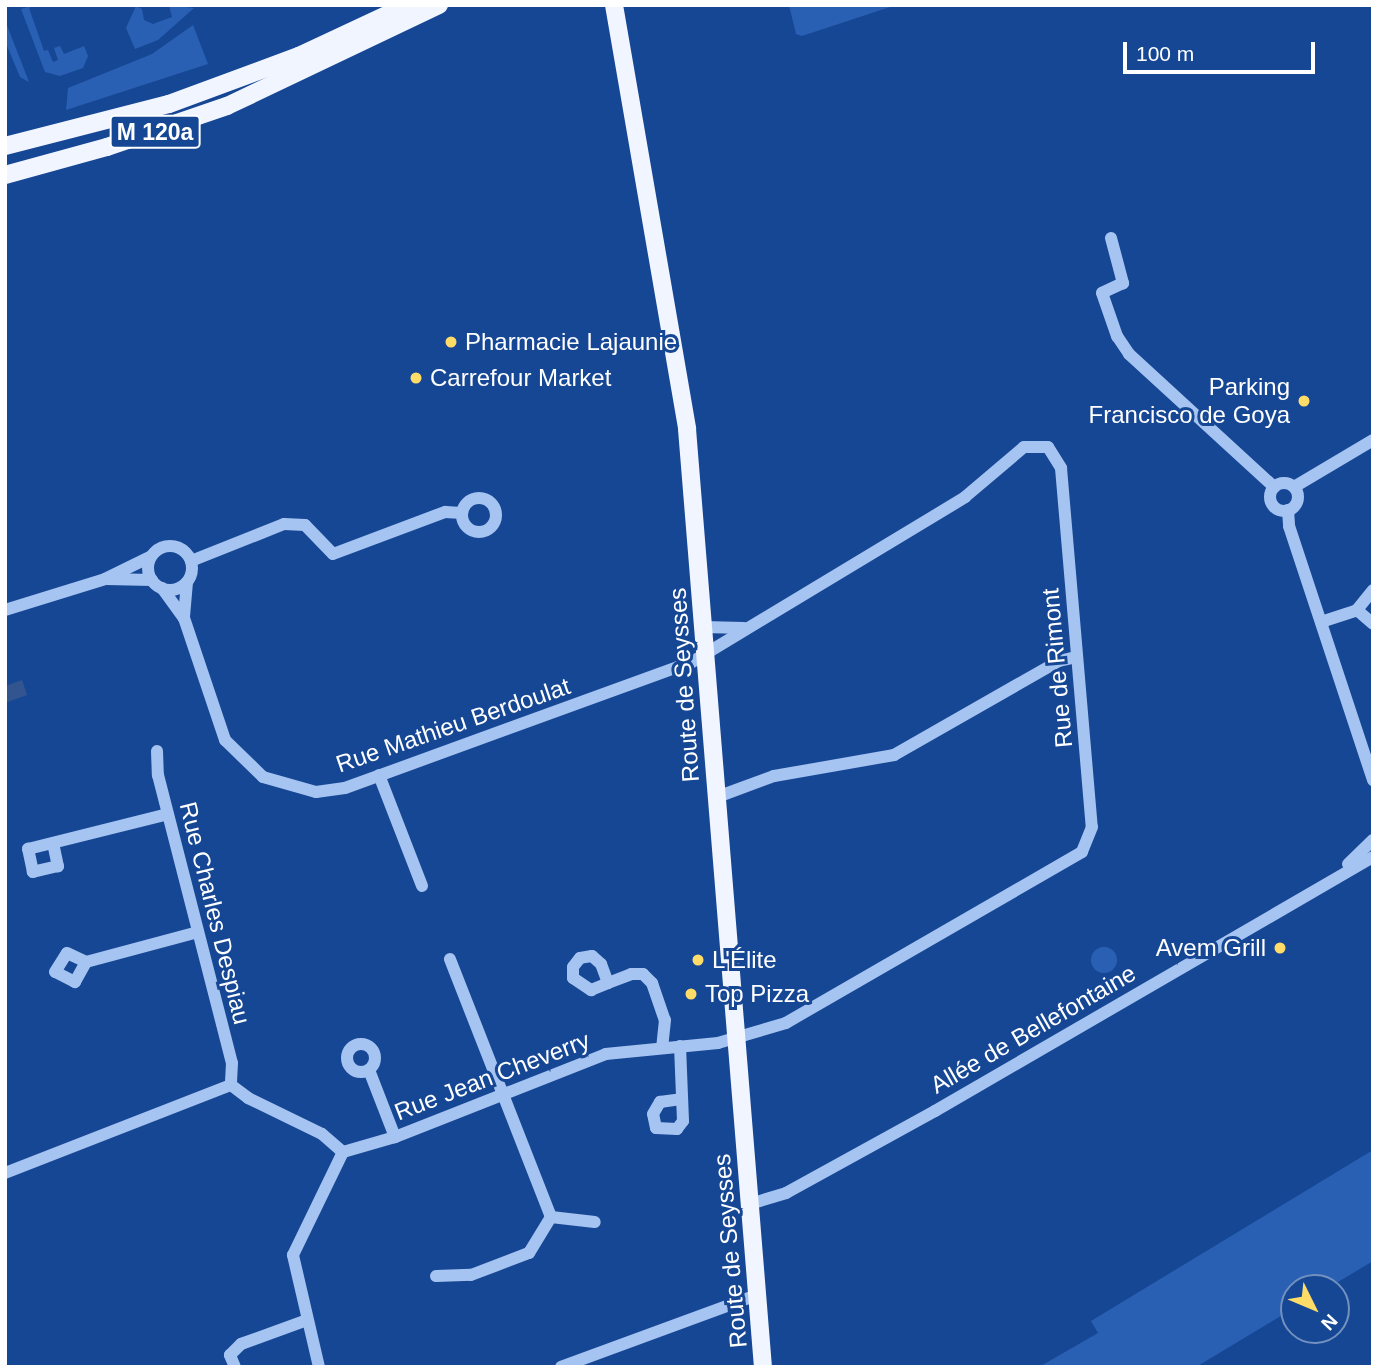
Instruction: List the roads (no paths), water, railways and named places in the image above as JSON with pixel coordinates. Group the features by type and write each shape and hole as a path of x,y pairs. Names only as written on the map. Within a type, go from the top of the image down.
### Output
{"main road":[{"name":"M 120a","path":"5,146 169,104 299,56 408,5"},
{"name":"M 120a","path":"5,175 107,148 227,106 439,5"},
{"name":"Route de Seysses","path":"614,5 687,429 764,1367"}],"street":[{"path":"1111,238 1123,283 1102,293 1117,336 1129,354 1274,487"},
{"path":"1294,487 1373,440"},
{"name":"Rue de Rimont","path":"705,654 965,497 1016,453 1038,444 1048,447 1061,468 1092,827 1082,852 809,1014 737,1037"},
{"path":"1289,510 1273,506 1270,496 1274,487 1284,483 1294,487"},
{"path":"1294,487 1296,502 1289,510 1289,526 1372,773"},
{"path":"191,561 284,524 305,525 333,554 445,512 461,513"},
{"path":"5,610 105,579 172,545 181,548 191,561 187,582 171,590 157,584 105,579"},
{"path":"150,558 157,584"},
{"name":"Rue Mathieu Berdoulat","path":"184,618 187,582"},
{"name":"Rue Mathieu Berdoulat","path":"157,584 184,618 216,723 239,758 263,777 316,792 345,788 705,654"},
{"path":"1321,622 1357,610 1373,590"},
{"path":"1357,610 1373,624"},
{"path":"703,626 745,628"},
{"path":"717,797 774,776 894,755 1059,661 1076,657"},
{"name":"Rue Charles Despiau","path":"157,751 168,814 232,1063 231,1085"},
{"path":"379,775 422,886"},
{"path":"53,843 168,814"},
{"name":"Allée de Bellefontaine","path":"1332,879 1373,840"},
{"name":"Allée de Bellefontaine","path":"750,1204 786,1192 935,1111 1373,857"},
{"path":"86,962 198,932"},
{"path":"450,959 551,1217"},
{"path":"608,983 631,974 643,974 652,983 665,1020 662,1046"},
{"name":"Rue Jean Cheverry","path":"343,1152 396,1137 606,1054 737,1037"},
{"path":"680,1046 681,1099"},
{"path":"369,1070 396,1137"},
{"path":"5,1173 231,1085 248,1098 322,1134 343,1152 293,1255 319,1367"},
{"path":"551,1217 595,1222"},
{"path":"436,1276 471,1275 528,1253 551,1217"},
{"path":"561,1367 757,1295"},
{"path":"234,1367 230,1354 241,1344 307,1320"}],"place":[{"name":"Pharmacie Lajaunie","path":"451,342"},
{"name":"Carrefour Market","path":"416,378"},
{"name":"Parking Francisco de Goya","path":"1304,401"},
{"name":"Avem Grill","path":"1280,948"},
{"name":"L'Élite","path":"698,960"},
{"name":"Top Pizza","path":"691,994"}]}
